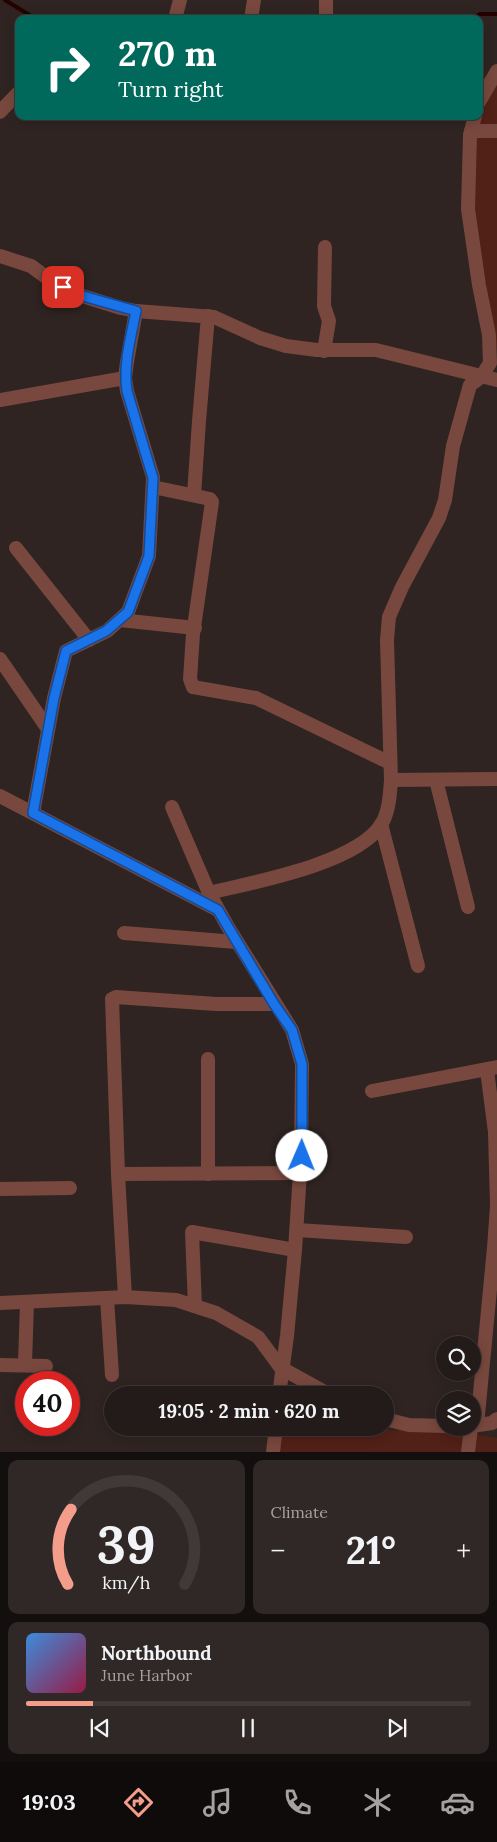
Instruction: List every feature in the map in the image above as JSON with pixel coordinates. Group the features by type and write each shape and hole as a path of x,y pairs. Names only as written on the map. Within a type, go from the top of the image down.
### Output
{"street":[{"path":"177,15 180,0"},
{"path":"251,15 254,0"},
{"path":"326,0 326,15"},
{"path":"483,95 497,71"},
{"path":"0,112 15,96"},
{"path":"209,893 310,867 338,857 364,842 381,824 390,798 387,640 389,617 402,586 438,518 445,500 453,446 470,385 481,377 490,363 489,335 479,286 468,209 471,131 473,120"},
{"path":"471,131 497,131"},
{"path":"324,350 329,320 324,306 325,247"},
{"path":"0,256 31,266 50,280 76,294 136,311 214,317 260,338 286,346 324,350 376,350 497,380"},
{"path":"33,813 48,730 66,651 106,631 128,612 149,556 153,478 127,391 125,378 136,311"},
{"path":"194,495 198,421 208,316"},
{"path":"0,400 125,378"},
{"path":"153,487 210,498 212,502 194,628 190,679 193,687 256,698 390,763"},
{"path":"16,548 88,640"},
{"path":"120,620 194,628"},
{"path":"0,659 48,730"},
{"path":"390,780 497,779"},
{"path":"436,780 468,907"},
{"path":"0,796 218,910"},
{"path":"172,807 218,910 274,1004 292,1030 302,1064 297,1230 287,1336 280,1386"},
{"path":"381,824 418,966"},
{"path":"124,932 236,942"},
{"path":"125,1298 118,1174 112,999 116,997 216,1004 274,1004"},
{"path":"208,1059 208,1174"},
{"path":"372,1091 492,1068 497,1206 494,1270 478,1391"},
{"path":"118,1174 300,1173"},
{"path":"0,1189 70,1188"},
{"path":"297,1230 406,1237"},
{"path":"195,1306 192,1232 295,1250"},
{"path":"107,1298 112,1375"},
{"path":"0,1303 107,1298 176,1300 216,1313 258,1337 281,1368 314,1386"},
{"path":"25,1364 27,1302"},
{"path":"0,1365 25,1364 46,1366"},
{"path":"481,1424 497,1419"},
{"path":"394,1421 408,1425 436,1426"},
{"path":"273,1452 275,1436"},
{"path":"468,1452 471,1436"}],"shaded area":[{"path":"497,85 497,350 474,209 474,138 480,120 483,120 483,110 486,100"},
{"path":"419,1425 436,1428 436,1436 481,1435 497,1438 497,1452 279,1452 280,1436 394,1436 394,1431"}],"waterway":[{"path":"5,0 29,15"},
{"path":"479,15 497,14"}],"route":[{"path":"63,287 76,294 136,311 125,378 127,391 153,478 151,528 149,556 137,593 128,612 106,631 66,651 54,698 33,813 218,910 274,1004 292,1030 302,1064 302,1156"}]}
